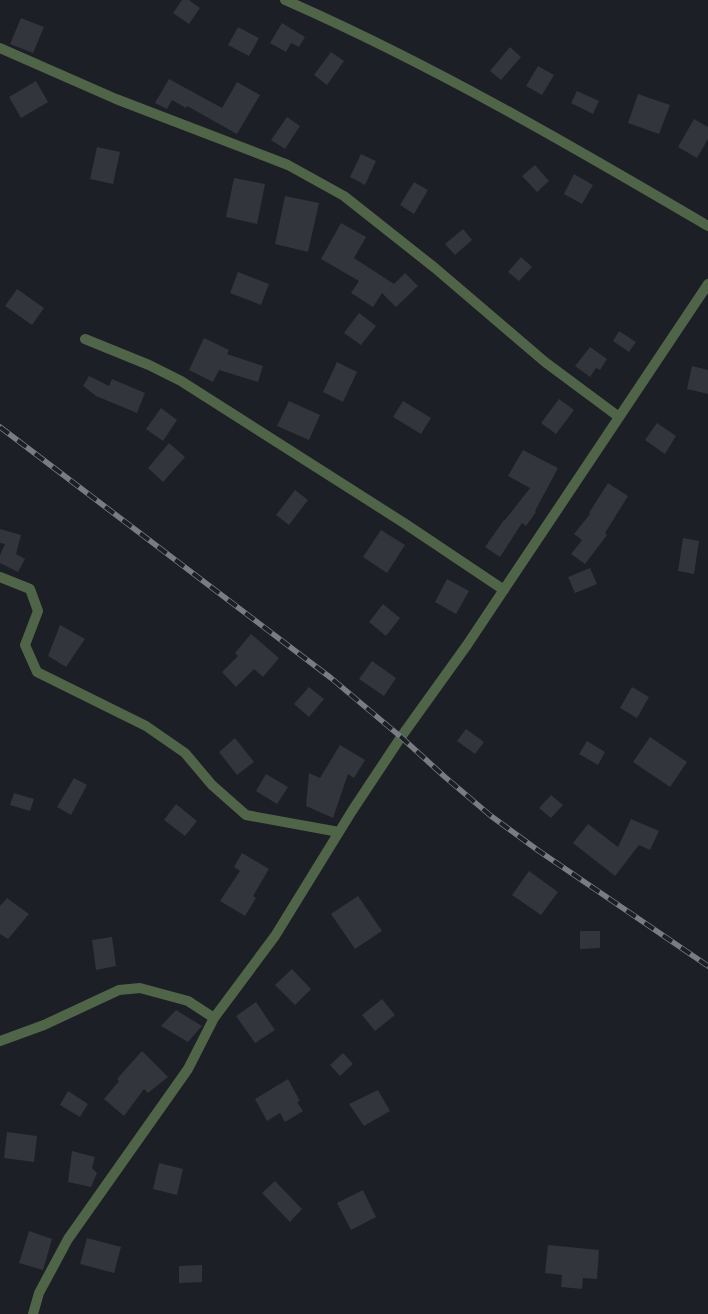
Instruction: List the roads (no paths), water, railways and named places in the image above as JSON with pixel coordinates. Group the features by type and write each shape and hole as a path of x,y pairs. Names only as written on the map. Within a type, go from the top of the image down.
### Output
{"street":[{"path":"285,0 341,25 567,143 708,226"},
{"path":"0,48 116,99 288,165 344,196 435,268 545,362 619,417"},
{"path":"33,1314 39,1293 68,1239 188,1069 214,1018 275,936 339,832 402,737 467,645 708,284"},
{"path":"85,339 150,365 181,382 404,523 504,590"},
{"path":"0,577 30,589 38,611 25,645 37,672 146,726 185,754 212,785 246,815 339,832"},
{"path":"0,1041 44,1025 119,990 140,988 188,1001 214,1018"}],"railway":[{"path":"0,427 331,678 491,816 708,966"}]}
